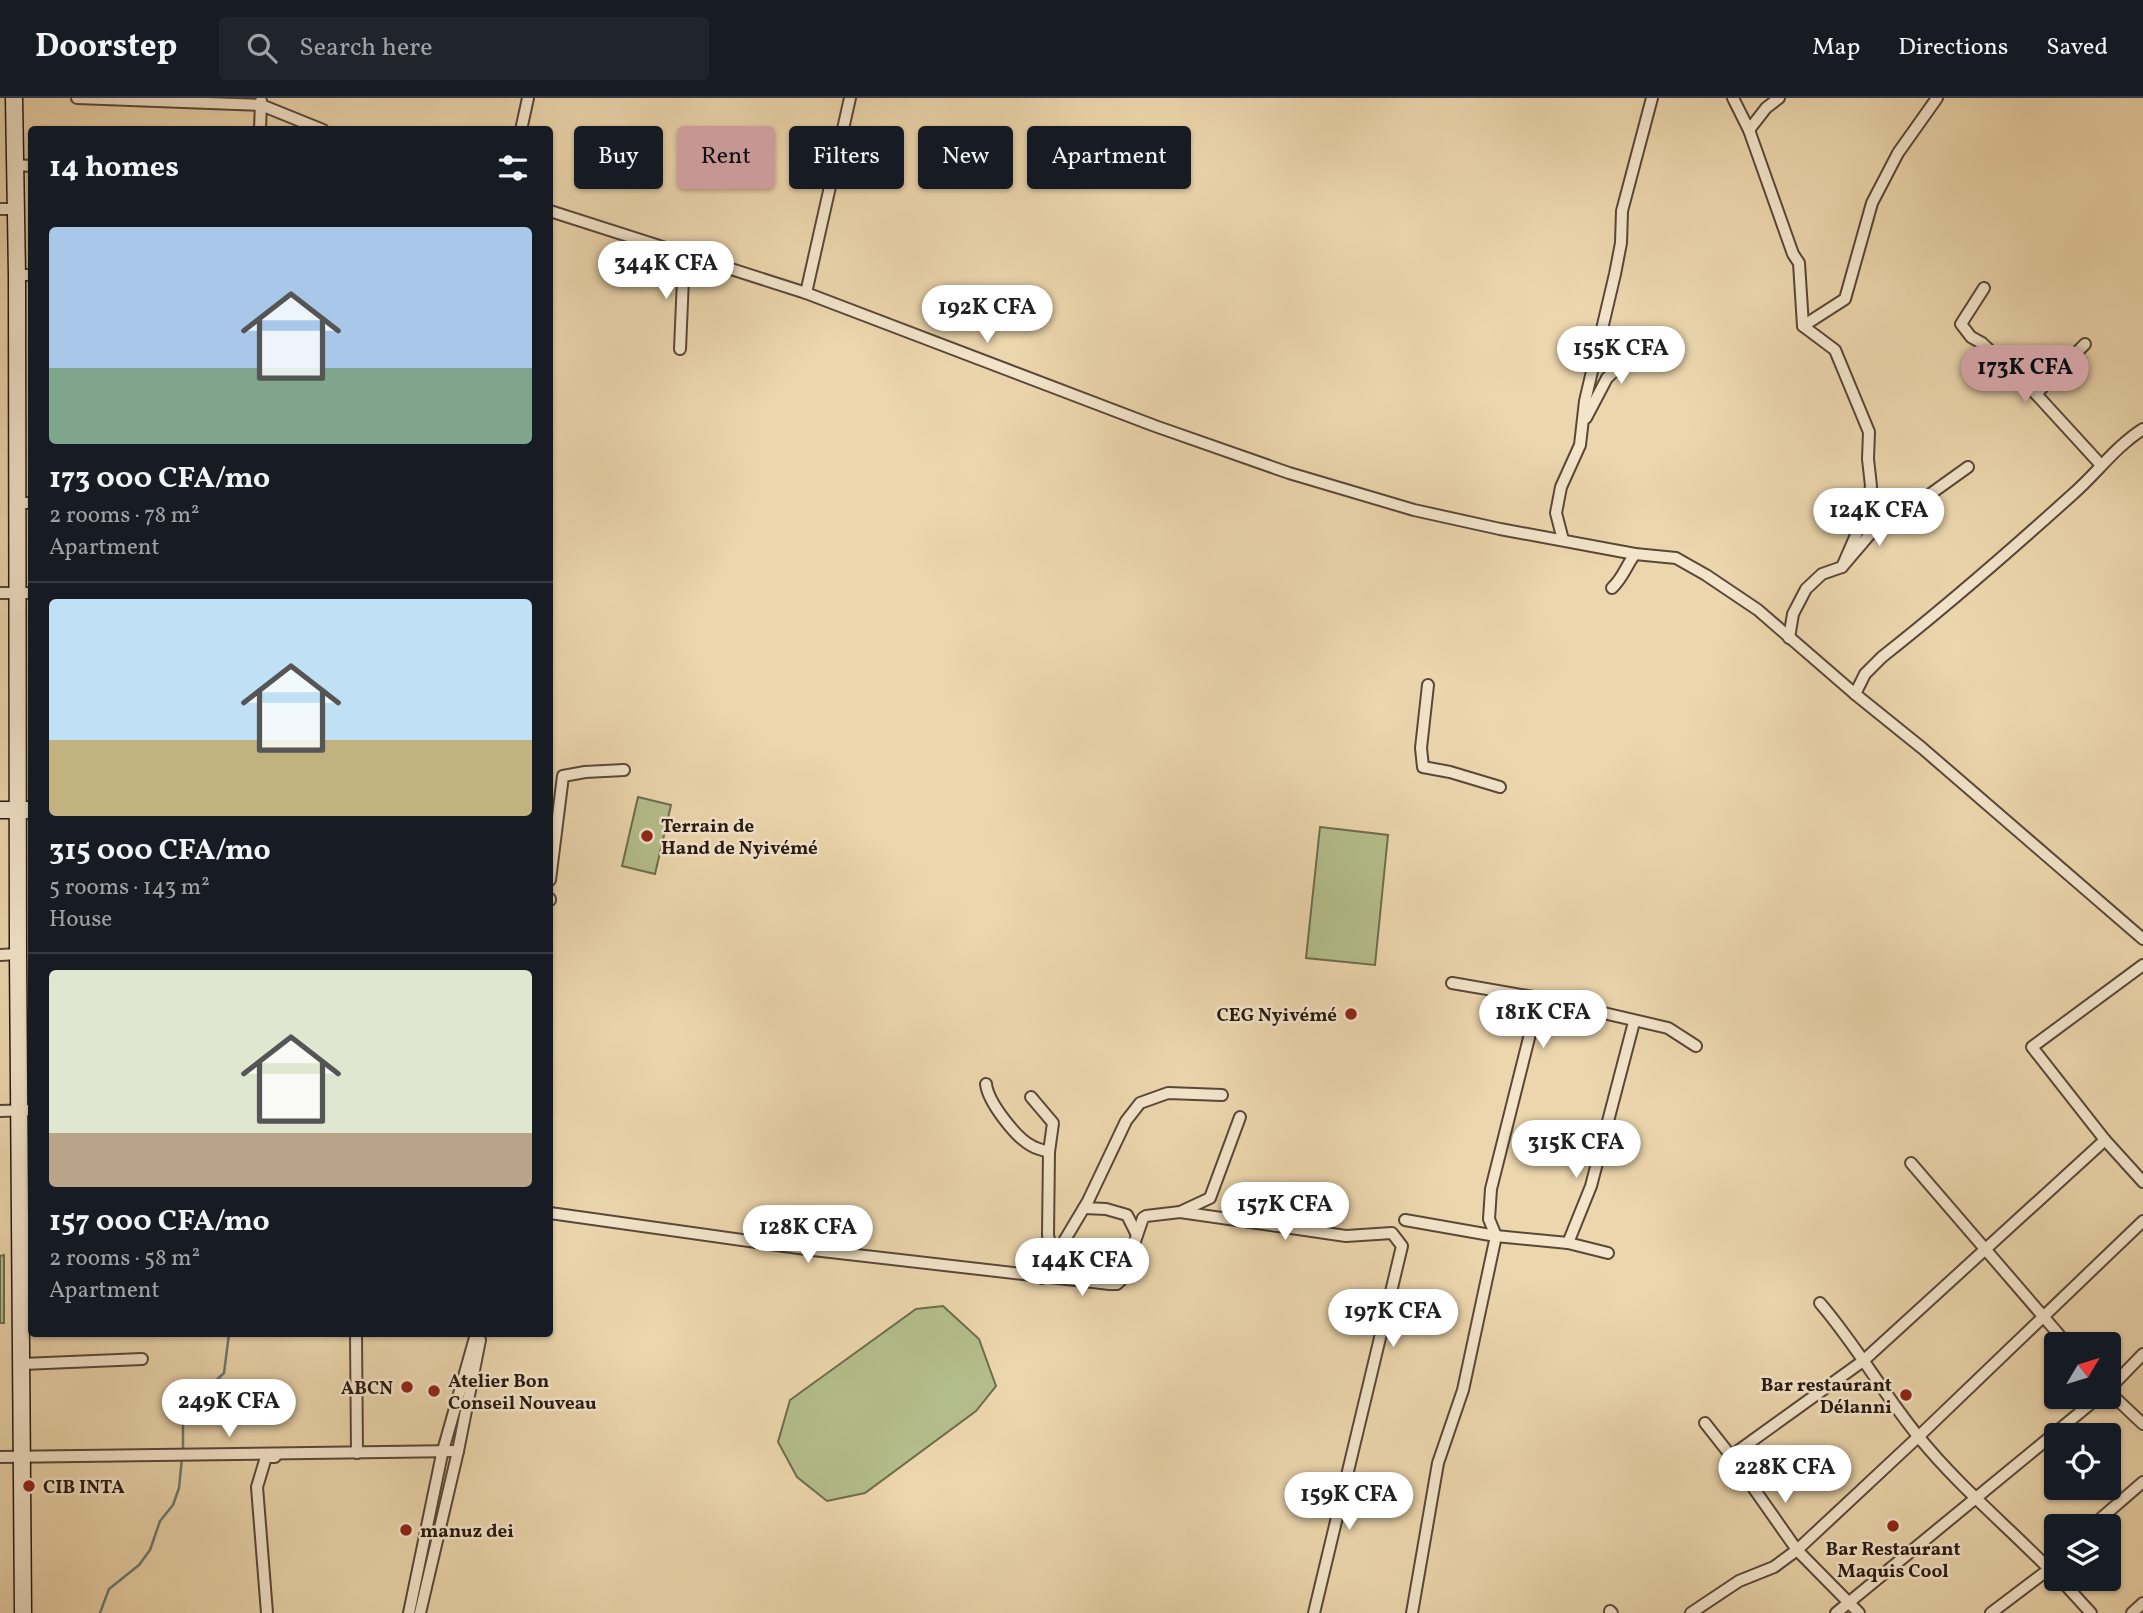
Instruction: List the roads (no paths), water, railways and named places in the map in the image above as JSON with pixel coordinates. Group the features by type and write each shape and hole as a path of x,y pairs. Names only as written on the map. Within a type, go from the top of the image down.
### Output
{"main road":[{"path":"14,98 14,165 7,209 24,275 24,503 16,593 25,661 25,810 18,954 26,1110 27,1278 22,1364 23,1613"},
{"path":"0,810 25,810"}],"street":[{"path":"77,98 261,102 314,126"},
{"path":"522,126 528,98"},
{"path":"806,293 850,98"},
{"path":"1563,540 1556,513 1561,487 1580,445 1591,374 1621,243 1622,211 1652,98"},
{"path":"1733,98 1749,130 1793,254 1799,263 1803,326 1835,350 1869,432 1871,486 1866,512 1842,567"},
{"path":"1749,130 1766,108 1779,98"},
{"path":"1803,326 1844,299 1872,204 1898,153 1937,98"},
{"path":"260,126 261,102"},
{"path":"14,165 28,166"},
{"path":"553,212 806,293 1155,426 1289,473 1414,510 1500,529 1635,554 1676,558 1758,610 2142,936 2143,949"},
{"path":"680,349 684,255"},
{"path":"1984,288 1961,324 1971,337 1982,343 2036,394 2101,465"},
{"path":"1583,423 1607,377 1623,363 1632,344 1648,337"},
{"path":"2036,394 2085,344"},
{"path":"1855,694 1865,674 1882,657 1996,563 2143,429"},
{"path":"1789,638 1793,614 1806,589 1822,575 1842,567 1899,499 1915,505 1968,467"},
{"path":"1612,589 1623,578 1624,569 1635,554"},
{"path":"1428,685 1421,748 1423,767 1459,774 1500,787"},
{"path":"553,858 564,776 624,770"},
{"path":"0,954 18,954"},
{"path":"2143,965 2032,1046 2105,1140 2143,1182"},
{"path":"1452,982 1539,998 1668,1028 1696,1046"},
{"path":"1412,1613 1438,1463 1463,1390 1496,1236 1489,1219 1491,1189 1539,998"},
{"path":"1568,1243 1591,1186 1634,1022"},
{"path":"986,1084 990,1098 1017,1135 1032,1147 1049,1152"},
{"path":"1042,1278 1084,1208 1126,1121 1140,1102 1167,1093 1222,1095"},
{"path":"1031,1097 1053,1123 1049,1152 1048,1235 1053,1258"},
{"path":"0,1111 26,1110"},
{"path":"1180,1212 1210,1198 1240,1117"},
{"path":"1731,1455 1863,1361 2105,1140"},
{"path":"1911,1163 2057,1332"},
{"path":"1084,1208 1107,1209 1128,1215 1137,1235"},
{"path":"553,1213 813,1250 1042,1278 1117,1284 1122,1279 1146,1216 1180,1212 1346,1236 1392,1233 1402,1246 1314,1613"},
{"path":"1405,1220 1496,1236 1568,1243 1608,1253"},
{"path":"1691,1613 1739,1581 1774,1567 1797,1550 1919,1437 2143,1221"},
{"path":"1820,1303 1849,1338 1919,1437 1977,1500 2044,1562"},
{"path":"356,1337 357,1453"},
{"path":"409,1613 442,1454 475,1337"},
{"path":"420,1613 481,1337"},
{"path":"2121,1378 2143,1354"},
{"path":"22,1364 142,1359"},
{"path":"2121,1402 2143,1423"},
{"path":"1836,1613 2085,1409"},
{"path":"1705,1423 1731,1455 1797,1550 1859,1613"},
{"path":"0,1457 458,1451"},
{"path":"267,1613 257,1488 266,1457 357,1453 442,1454"},
{"path":"2106,1514 2143,1482"},
{"path":"256,1503 261,1576 267,1613"},
{"path":"1991,1613 2044,1579"},
{"path":"2072,1591 2091,1613"},
{"path":"2132,1613 2143,1603"}],"waterway":[{"path":"183,1452 183,1425 198,1397 224,1373 229,1337"},
{"path":"100,1613 109,1589 139,1565 150,1550 160,1521 173,1505 179,1488 182,1458"}],"place":[{"name":"Terrain de Hand de Nyivémé","path":"647,836"},
{"name":"CEG Nyivémé","path":"1351,1014"},
{"name":"ABCN","path":"407,1387"},
{"name":"Atelier Bon Conseil Nouveau","path":"434,1391"},
{"name":"Bar restaurant Délanni","path":"1906,1395"},
{"name":"CIB INTA","path":"29,1486"},
{"name":"Bar Restaurant Maquis Cool","path":"1893,1526"},
{"name":"manuz dei","path":"406,1530"}]}
